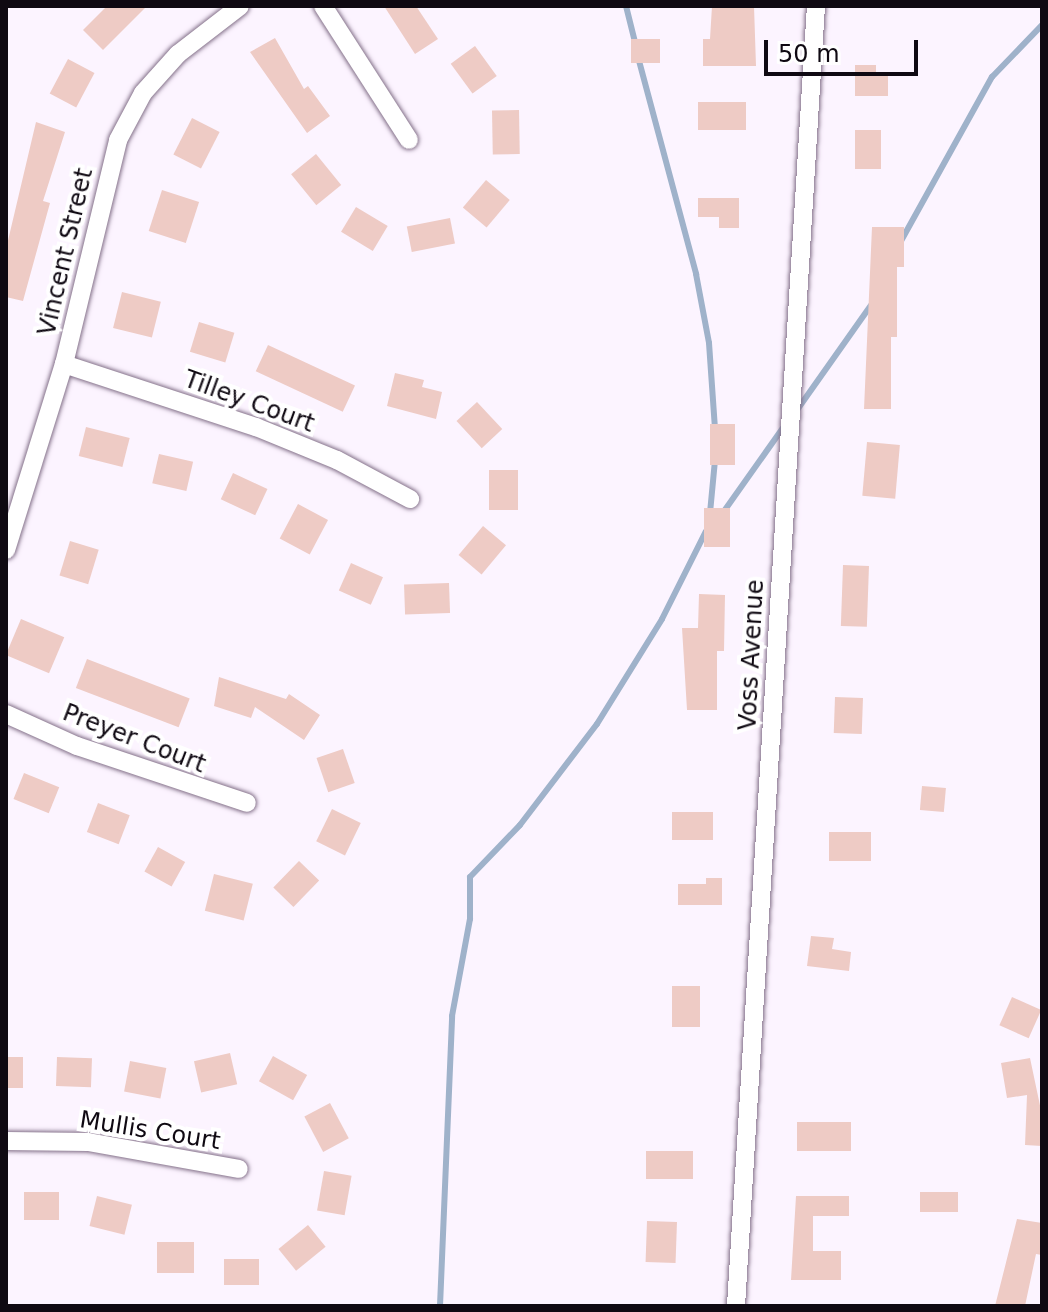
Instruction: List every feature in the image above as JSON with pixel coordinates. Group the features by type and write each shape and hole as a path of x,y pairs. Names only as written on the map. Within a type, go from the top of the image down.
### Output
{"street":[{"name":"Vincent Street","path":"6,550 64,364 118,140 143,93 178,54 240,6"},
{"path":"323,6 409,140"},
{"name":"Voss Avenue","path":"736,1306 816,6"},
{"name":"Tilley Court","path":"64,364 256,427 337,460 410,499"},
{"name":"Preyer Court","path":"6,714 151,773 247,803"},
{"name":"Mullis Court","path":"6,1141 88,1142 239,1169"}],"building":[{"path":"107,6 147,6 103,50 83,30"},
{"path":"384,6 416,6 438,39 415,54"},
{"path":"712,6 754,6 756,66 703,66 703,39 710,39"},
{"path":"275,38 304,89 308,86 330,116 307,133 250,52"},
{"path":"631,39 660,39 660,63 631,63"},
{"path":"475,46 497,76 472,94 451,64"},
{"path":"68,59 94,73 76,108 50,93"},
{"path":"855,65 876,65 876,76 888,76 888,96 855,96"},
{"path":"698,102 746,102 746,130 698,130"},
{"path":"492,110 519,110 520,154 493,154"},
{"path":"192,118 220,132 201,169 173,155"},
{"path":"36,122 65,132 43,201 50,203 23,301 6,297 6,249"},
{"path":"855,130 881,130 881,169 855,169"},
{"path":"316,154 341,185 316,205 291,174"},
{"path":"486,180 510,200 487,228 463,208"},
{"path":"162,190 199,202 186,243 149,231"},
{"path":"698,198 739,198 739,228 719,228 719,217 698,217"},
{"path":"356,207 388,226 373,251 341,232"},
{"path":"450,218 455,244 412,252 407,226"},
{"path":"872,227 904,227 904,267 897,267 897,337 891,337 891,409 864,409"},
{"path":"122,292 161,302 152,338 113,328"},
{"path":"199,322 234,333 225,362 190,352"},
{"path":"268,345 355,386 343,412 256,371"},
{"path":"395,373 424,380 422,387 442,392 436,419 387,406"},
{"path":"477,402 502,429 482,448 457,421"},
{"path":"710,424 735,424 735,465 710,465"},
{"path":"86,427 130,438 122,467 79,456"},
{"path":"867,442 900,445 895,499 862,496"},
{"path":"159,454 193,462 186,491 152,483"},
{"path":"489,470 518,470 518,510 489,510"},
{"path":"233,473 267,489 255,515 221,499"},
{"path":"298,504 328,520 310,554 280,538"},
{"path":"704,508 730,508 730,547 704,547"},
{"path":"483,526 506,545 482,574 459,555"},
{"path":"70,541 99,550 88,584 59,575"},
{"path":"351,563 383,577 371,605 339,590"},
{"path":"843,565 869,566 867,627 841,626"},
{"path":"449,583 450,613 405,615 404,585"},
{"path":"699,594 725,595 724,651 717,651 717,710 687,710 682,628 698,628"},
{"path":"21,619 64,637 49,673 6,655"},
{"path":"87,659 190,698 179,727 76,688"},
{"path":"219,677 286,699 289,694 320,715 304,740 255,707 251,718 214,706"},
{"path":"835,697 863,698 862,734 834,733"},
{"path":"343,749 355,783 328,792 317,758"},
{"path":"24,773 59,787 49,813 14,799"},
{"path":"922,786 946,788 944,812 920,810"},
{"path":"98,803 130,815 119,844 87,832"},
{"path":"332,809 361,823 345,855 316,841"},
{"path":"672,812 713,812 713,840 672,840"},
{"path":"829,832 871,832 871,861 829,861"},
{"path":"158,847 185,862 172,887 144,871"},
{"path":"299,861 319,880 293,907 273,888"},
{"path":"214,874 253,884 244,921 205,911"},
{"path":"706,878 722,878 722,905 678,905 678,884 706,884"},
{"path":"811,936 834,938 832,949 851,952 849,971 807,966"},
{"path":"672,986 700,986 700,1027 672,1027"},
{"path":"1012,997 1041,1010 1029,1038 999,1025"},
{"path":"230,1053 237,1084 201,1093 194,1061"},
{"path":"273,1056 307,1075 293,1100 259,1081"},
{"path":"6,1057 23,1057 23,1088 6,1088"},
{"path":"57,1057 92,1058 91,1087 56,1086"},
{"path":"1030,1058 1042,1115 1042,1146 1025,1145 1027,1095 1007,1098 1001,1063"},
{"path":"130,1061 166,1068 160,1098 124,1091"},
{"path":"330,1103 349,1138 323,1152 304,1117"},
{"path":"797,1122 851,1122 851,1151 797,1151"},
{"path":"646,1151 693,1151 693,1179 646,1179"},
{"path":"324,1171 352,1176 345,1215 317,1210"},
{"path":"24,1192 59,1192 59,1220 24,1220"},
{"path":"920,1192 958,1192 958,1212 920,1212"},
{"path":"97,1196 132,1205 124,1235 90,1226"},
{"path":"796,1196 849,1196 849,1216 813,1216 813,1251 841,1251 841,1280 791,1280"},
{"path":"1017,1219 1042,1223 1042,1255 1036,1254 1025,1306 995,1306"},
{"path":"647,1221 677,1222 676,1263 646,1262"},
{"path":"308,1225 326,1247 296,1271 278,1249"},
{"path":"157,1242 194,1242 194,1273 157,1273"},
{"path":"224,1259 259,1259 259,1285 224,1285"}],"waterway":[{"path":"626,6 636,46"},
{"path":"901,241 992,77 1042,25"},
{"path":"638,57 696,274 709,343 715,429"},
{"path":"797,410 871,305"},
{"path":"722,514 785,425"},
{"path":"710,513 715,460"},
{"path":"440,1306 452,1016 470,919 470,877 520,825 597,724 662,619 706,531"}]}
